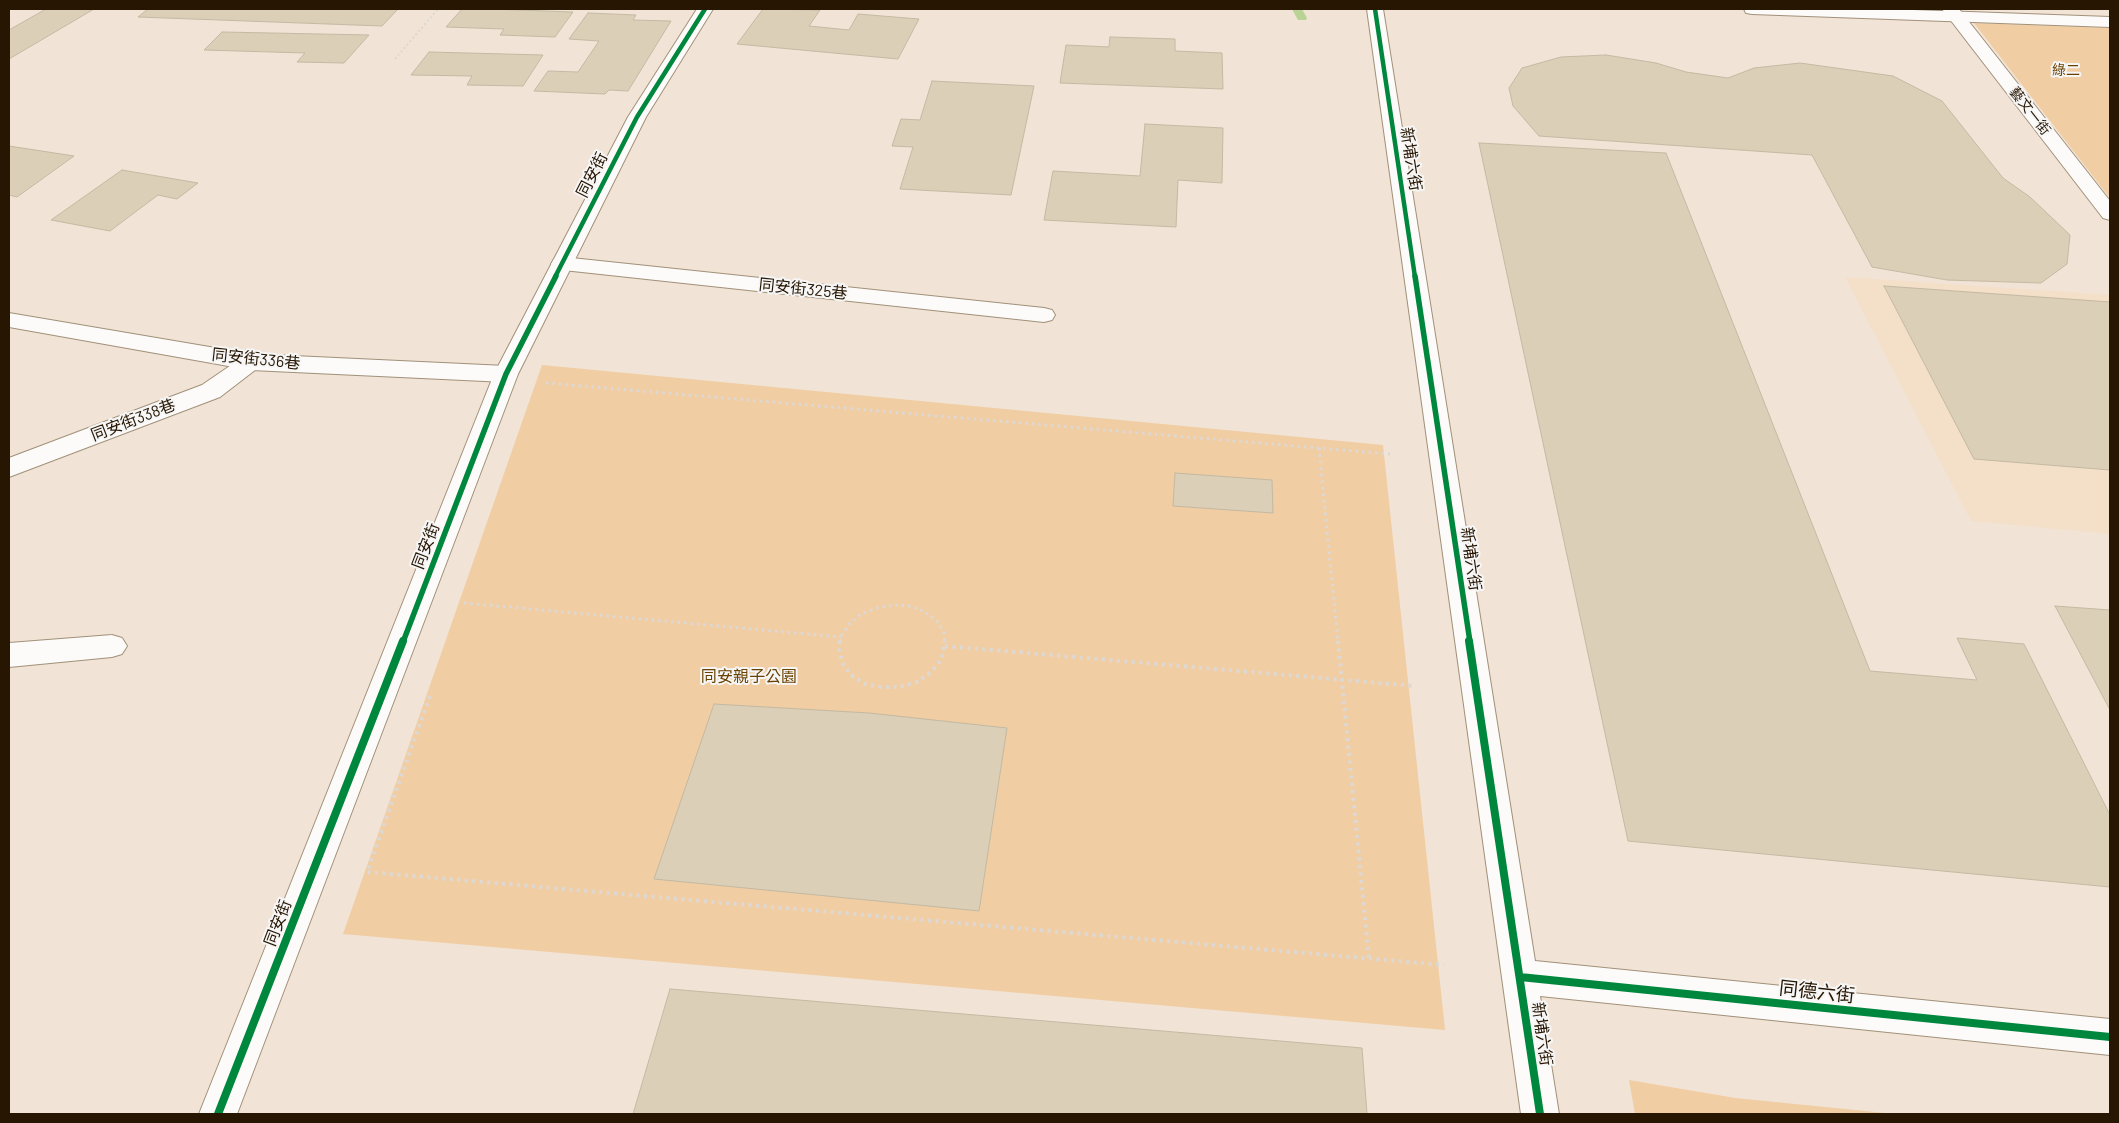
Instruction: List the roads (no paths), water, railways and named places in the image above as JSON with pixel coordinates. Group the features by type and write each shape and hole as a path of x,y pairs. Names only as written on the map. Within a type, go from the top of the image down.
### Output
{"street":[{"name":"同安街","path":"218,1114 415,613 506,374 637,117 705,9"},
{"name":"新埔六街","path":"1375,9 1540,1114"},
{"path":"1752,9 1953,13 2110,22"},
{"name":"藝文一街","path":"1953,13 2110,214"},
{"name":"同安街325巷","path":"562,264 1044,314"},
{"name":"同安街336巷","path":"9,320 250,362 506,374"},
{"name":"同安街338巷","path":"9,468 211,391 250,362"},
{"path":"9,655 112,646"},
{"name":"同德六街","path":"1520,977 2110,1037"}],"waterway":[{"path":"1297,9 1302,18"}],"park label":[{"name":"綠二","path":"2066,70"},
{"name":"同安親子公園","path":"749,677"}]}
